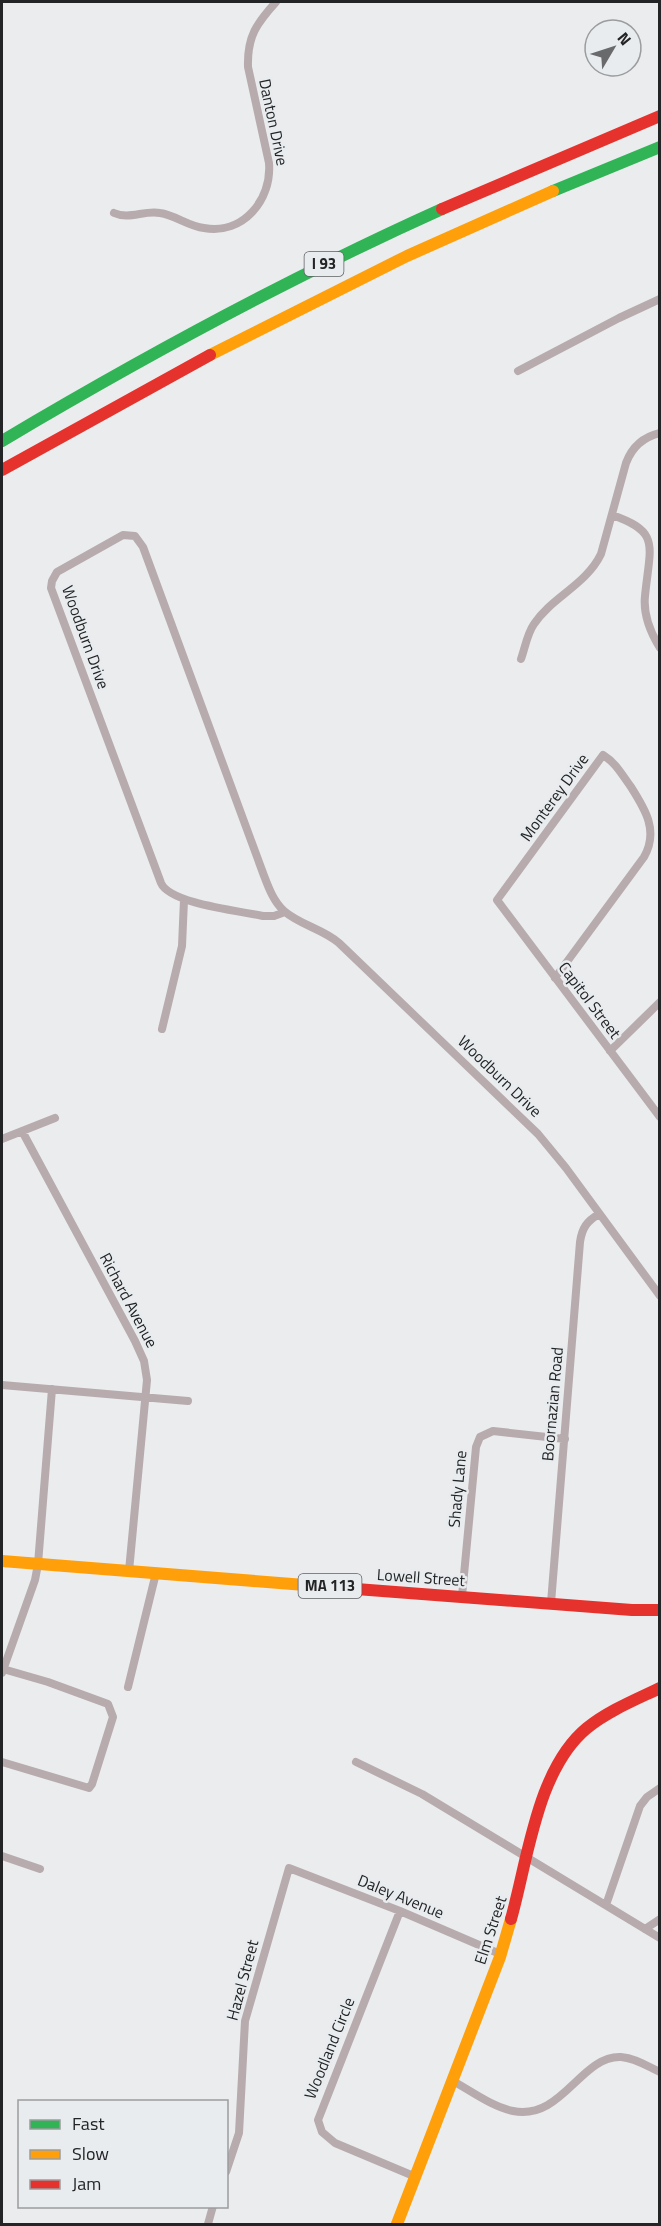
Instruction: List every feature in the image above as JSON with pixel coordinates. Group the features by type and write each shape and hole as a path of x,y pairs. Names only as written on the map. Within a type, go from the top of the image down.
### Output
{"main road":[{"name":"I 93","path":"2,441 194,330 287,282 457,201 660,116"},
{"name":"I 93","path":"2,470 240,339 376,270 520,205 660,147"},
{"name":"Lowell Street","path":"2,1561 660,1610"},
{"name":"Elm Street","path":"397,2224 500,1954 544,1792 556,1765 566,1750 588,1727 660,1688"}],"street":[{"name":"Danton Drive","path":"114,213 121,216 159,212 192,225 213,229 237,224 255,210 263,199 270,176 253,96 248,54 254,29 276,2"},
{"path":"518,371 610,322 660,299"},
{"path":"521,659 530,631 539,618 596,563 628,456 642,441 660,433"},
{"path":"612,514 642,523 651,530 656,539 657,550 648,578 645,604 648,622 660,648"},
{"name":"Woodburn Drive","path":"285,912 274,916 263,916 184,900 169,893 161,883 51,588 52,580 60,570 126,534 137,537 143,547 263,873 276,901 285,912 331,936 525,1120 552,1150 660,1296"},
{"name":"Monterey Drive","path":"497,900 603,755 612,760 646,812 651,828 650,845 644,857 555,978"},
{"path":"162,1029 182,946 184,900"},
{"name":"Capitol Street","path":"497,900 660,1117"},
{"path":"610,1052 660,1002"},
{"path":"2,1139 55,1118"},
{"name":"Richard Avenue","path":"22,1131 140,1350 146,1371 129,1571"},
{"name":"Boornazian Road","path":"551,1603 582,1234 587,1222 599,1214"},
{"path":"2,1384 188,1401"},
{"path":"2,1762 89,1788 93,1784 113,1717 108,1704 48,1682 2,1671 35,1580 38,1564 52,1389"},
{"name":"Shady Lane","path":"462,1596 476,1447 480,1437 493,1431 565,1439"},
{"path":"128,1687 156,1573"},
{"path":"356,1762 422,1794 660,1938"},
{"path":"606,1905 640,1806 647,1797 660,1788"},
{"path":"2,1856 40,1869"},
{"name":"Daley Avenue","path":"289,1869 400,1911 500,1954"},
{"name":"Hazel Street","path":"228,2166 239,2133 244,2021 289,1869"},
{"name":"Woodland Circle","path":"400,1911 318,2120 322,2132 334,2143 416,2177"},
{"path":"645,1929 660,1919"},
{"path":"451,2080 504,2108 522,2112 539,2109 553,2102 597,2065 612,2058 630,2059 660,2072"},
{"path":"208,2224 212,2208"}],"traffic: fast":[{"path":"553,191 660,147"},
{"path":"2,441 110,378 219,319 330,262 442,209"}],"traffic: slow":[{"path":"210,355 407,256 553,191"},
{"path":"2,1561 330,1587"},
{"path":"397,2224 500,1957 511,1919"}],"traffic: jam":[{"path":"442,209 660,116"},
{"path":"2,470 210,355"},
{"path":"330,1587 632,1610 660,1610"},
{"path":"511,1919 529,1843 545,1791 556,1767 570,1746 587,1728 622,1706 660,1688"}]}
